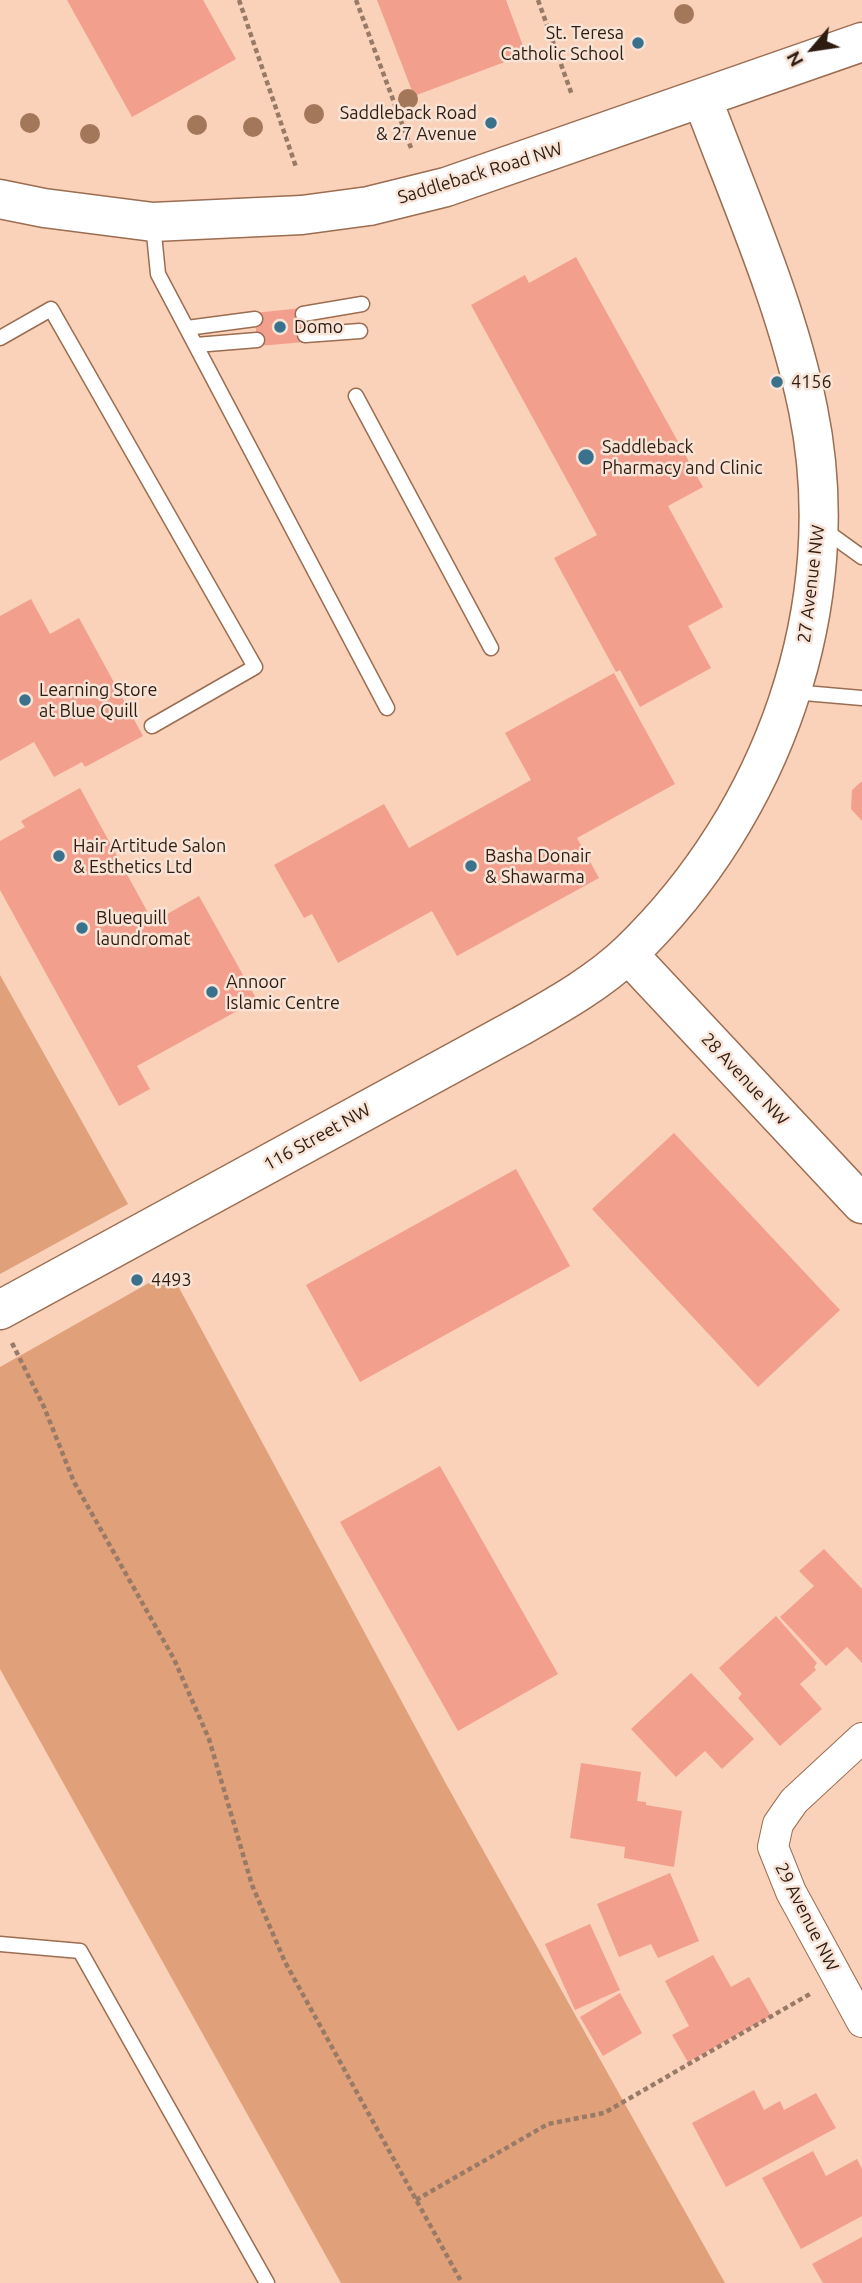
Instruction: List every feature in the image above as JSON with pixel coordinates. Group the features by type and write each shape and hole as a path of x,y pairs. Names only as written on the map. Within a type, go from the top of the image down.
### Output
{"street":[{"name":"Saddleback Road NW","path":"0,199 44,208 153,222 302,215 369,206 446,187 862,42"},
{"name":"27 Avenue NW","path":"628,954 687,888 755,782 793,692 807,634 817,565 820,527 808,410 778,301 702,98"},
{"name":"28 Avenue NW","path":"628,954 862,1204"},
{"name":"116 Street NW","path":"0,1310 542,1014 628,954"},
{"name":"29 Avenue NW","path":"862,1738 794,1801 778,1824 773,1847 791,1892 862,2022"}],"lane":[{"path":"153,222 158,274 387,708"},
{"path":"303,314 362,304"},
{"path":"0,338 51,309 255,667 152,726"},
{"path":"187,328 255,318"},
{"path":"305,335 360,331"},
{"path":"196,345 257,340"},
{"path":"356,396 491,648"},
{"path":"820,527 862,557"},
{"path":"793,692 862,698"},
{"path":"0,1944 80,1951 267,2283"}],"path":[{"path":"239,0 296,167"},
{"path":"356,0 411,149"},
{"path":"538,0 572,95"},
{"path":"15,1348 44,1407 74,1482 179,1670 209,1739 252,1885 285,1962 462,2283"},
{"path":"416,2200 548,2124 604,2113 838,1978"}],"shaded area":[{"path":"0,975 128,1204 0,1274"},
{"path":"170,1271 445,1782 725,2283 341,2283 0,1669 0,1367"}],"building":[{"path":"67,0 203,0 236,59 132,117"},
{"path":"377,0 506,0 526,54 414,96"},
{"path":"576,257 703,487 668,506 723,607 688,626 711,668 640,707 620,670 616,672 554,558 597,535 471,305 525,275 529,283"},
{"name":"Domo","path":"302,308 305,342 258,346 254,313"},
{"path":"31,599 50,634 79,618 143,736 85,767 82,762 54,777 34,742 0,761 0,616"},
{"path":"614,673 675,784 577,838 599,878 457,956 432,911 338,963 312,914 304,918 274,865 384,804 409,848 531,780 505,733"},
{"path":"862,781 862,821 851,809 852,790"},
{"path":"80,788 153,922 199,896 257,1000 137,1066 150,1089 119,1106 0,890 0,841 25,827 21,821"},
{"path":"674,1133 840,1310 758,1387 592,1209"},
{"path":"516,1169 570,1266 360,1382 306,1285"},
{"path":"440,1466 558,1674 458,1731 340,1522"},
{"path":"824,1549 862,1589 862,1663 847,1647 826,1666 780,1617 814,1586 799,1571"},
{"path":"776,1616 817,1663 814,1667 816,1670 800,1684 822,1709 780,1746 738,1698 742,1694 719,1668"},
{"path":"691,1673 754,1739 722,1769 705,1751 676,1777 631,1729"},
{"path":"581,1763 641,1772 637,1801 682,1811 674,1867 624,1858 625,1847 570,1838"},
{"path":"670,1873 699,1941 658,1958 651,1944 619,1957 597,1904"},
{"path":"590,1924 620,1990 575,2010 545,1944"},
{"path":"713,1955 731,1987 749,1977 771,2016 688,2062 672,2035 689,2026 665,1981"},
{"path":"620,1993 642,2033 603,2056 580,2017"},
{"path":"754,2090 764,2110 780,2101 784,2110 816,2093 836,2128 726,2187 692,2123"},
{"path":"813,2151 826,2176 857,2159 862,2169 862,2216 801,2249 762,2178"},
{"path":"862,2237 862,2283 823,2283 812,2264"}],"place":[{"name":"St. Teresa Catholic School","path":"638,43"},
{"name":"Saddleback Road & 27 Avenue","path":"491,123"},
{"name":"Domo","path":"280,327"},
{"name":"4156","path":"777,382"},
{"name":"Saddleback Pharmacy and Clinic","path":"586,457"},
{"name":"Learning Store at Blue Quill","path":"25,700"},
{"name":"Hair Artitude Salon & Esthetics Ltd","path":"59,856"},
{"name":"Basha Donair & Shawarma","path":"471,866"},
{"name":"Bluequill laundromat","path":"82,928"},
{"name":"Annoor Islamic Centre","path":"212,992"},
{"name":"4493","path":"137,1280"}]}
